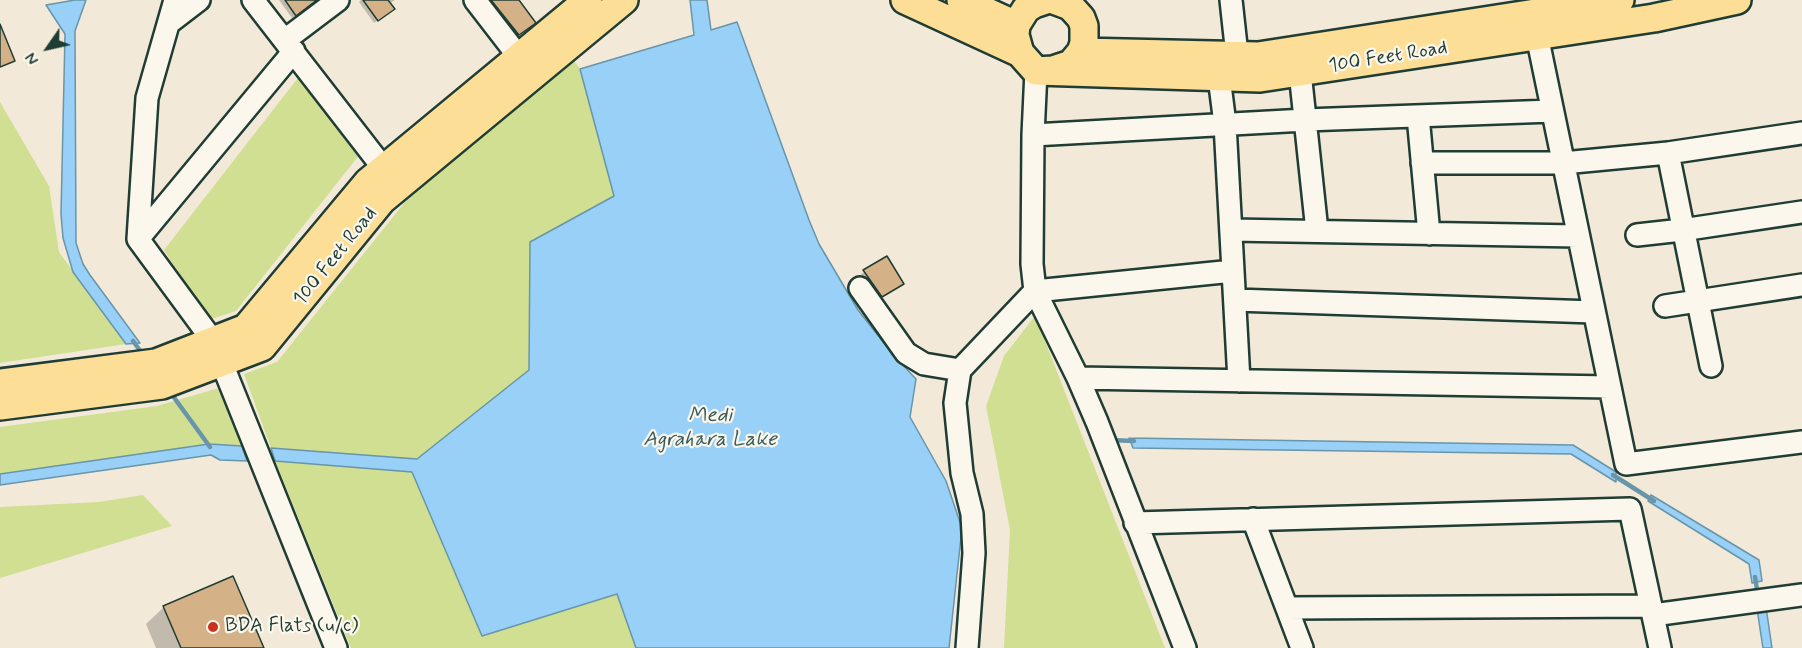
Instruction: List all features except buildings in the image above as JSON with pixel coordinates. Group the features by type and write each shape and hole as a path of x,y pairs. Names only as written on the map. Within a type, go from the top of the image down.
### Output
{"main road":[{"name":"100 Feet Road","path":"217,352 251,324 368,182 588,0"},
{"name":"100 Feet Road","path":"0,406 131,378 156,363 180,366 217,352 262,347 382,200 624,0"},
{"name":"100 Feet Road","path":"906,0 1028,62 1219,77 1260,78 1534,25 1620,0"},
{"path":"961,0 1016,25"},
{"path":"1056,0 1076,11 1084,26 1085,35 1081,52 1071,64 1062,68 1028,62 1017,44 1016,25 1026,9 1034,4 1056,0"},
{"name":"100 Feet Road","path":"1081,52 1258,56 1534,25 1654,18 1737,0"},
{"name":"100 Feet Road","path":"0,383 131,378"}],"street":[{"path":"175,0 147,98 138,239 217,352 336,648"},
{"path":"169,23 199,0"},
{"path":"254,0 384,169"},
{"path":"138,239 289,45 338,0"},
{"path":"475,0 519,57"},
{"path":"1231,0 1237,55"},
{"path":"1534,25 1626,464 1802,442"},
{"path":"1028,62 1033,135 1032,264 1035,291 1078,378 1185,648"},
{"path":"1300,72 1317,231"},
{"path":"1219,77 1225,124 1239,381"},
{"path":"1033,135 1305,120 1552,111"},
{"path":"1418,116 1429,234"},
{"path":"1422,164 1563,163 1668,153 1802,133"},
{"path":"1668,153 1711,366"},
{"path":"1637,235 1802,212"},
{"path":"1231,230 1578,236"},
{"path":"967,648 975,553 972,514 962,473 955,403 960,370 1035,291 1233,271"},
{"path":"1665,306 1802,285"},
{"path":"860,288 906,353 924,364 960,370"},
{"path":"1235,300 1594,312"},
{"path":"1078,378 1610,387"},
{"path":"1135,523 1630,508 1660,648"},
{"path":"1253,519 1302,648"},
{"path":"1287,608 1652,611 1802,595"}],"green space":[{"path":"570,55 580,69 614,196 530,242 529,370 417,459 271,448 244,374 277,362 405,202"},
{"path":"301,74 360,154 236,311 208,320 164,250"},
{"path":"0,102 49,186 59,252 126,344 0,363"},
{"path":"1034,317 1165,648 1004,648 1010,530 986,406 1004,356"},
{"path":"219,388 242,446 209,444 0,474 0,427 157,406"},
{"path":"275,461 412,472 483,636 618,594 636,648 351,648"},
{"path":"143,495 172,526 0,578 0,507 99,502"}],"water":[{"path":"86,0 75,31 76,243 83,264 90,275 140,343 126,344 73,272 63,238 61,214 65,34 46,5"},
{"name":"Medi Agrahara Lake","path":"690,0 707,0 711,30 737,22 819,244 858,310 895,357 916,379 910,417 946,481 962,528 949,648 636,648 617,594 482,636 412,472 275,461 271,448 417,459 529,370 530,242 614,196 580,69 694,35"},
{"path":"1129,438 1573,445 1616,472 1616,482 1571,454 1133,448"},
{"path":"209,444 242,446 247,461 220,460 211,455 0,485 0,474"},
{"path":"1651,495 1759,560 1762,581 1752,583 1749,564 1648,501"},
{"path":"1766,607 1772,648 1763,648 1757,609"}],"waterway":[{"path":"133,341 144,356"},
{"path":"170,392 210,447"},
{"path":"1110,440 1134,441"},
{"path":"1613,475 1654,501"},
{"path":"1755,577 1758,596"}],"place":[{"name":"BDA Flats (u/c)","path":"213,627"}]}
